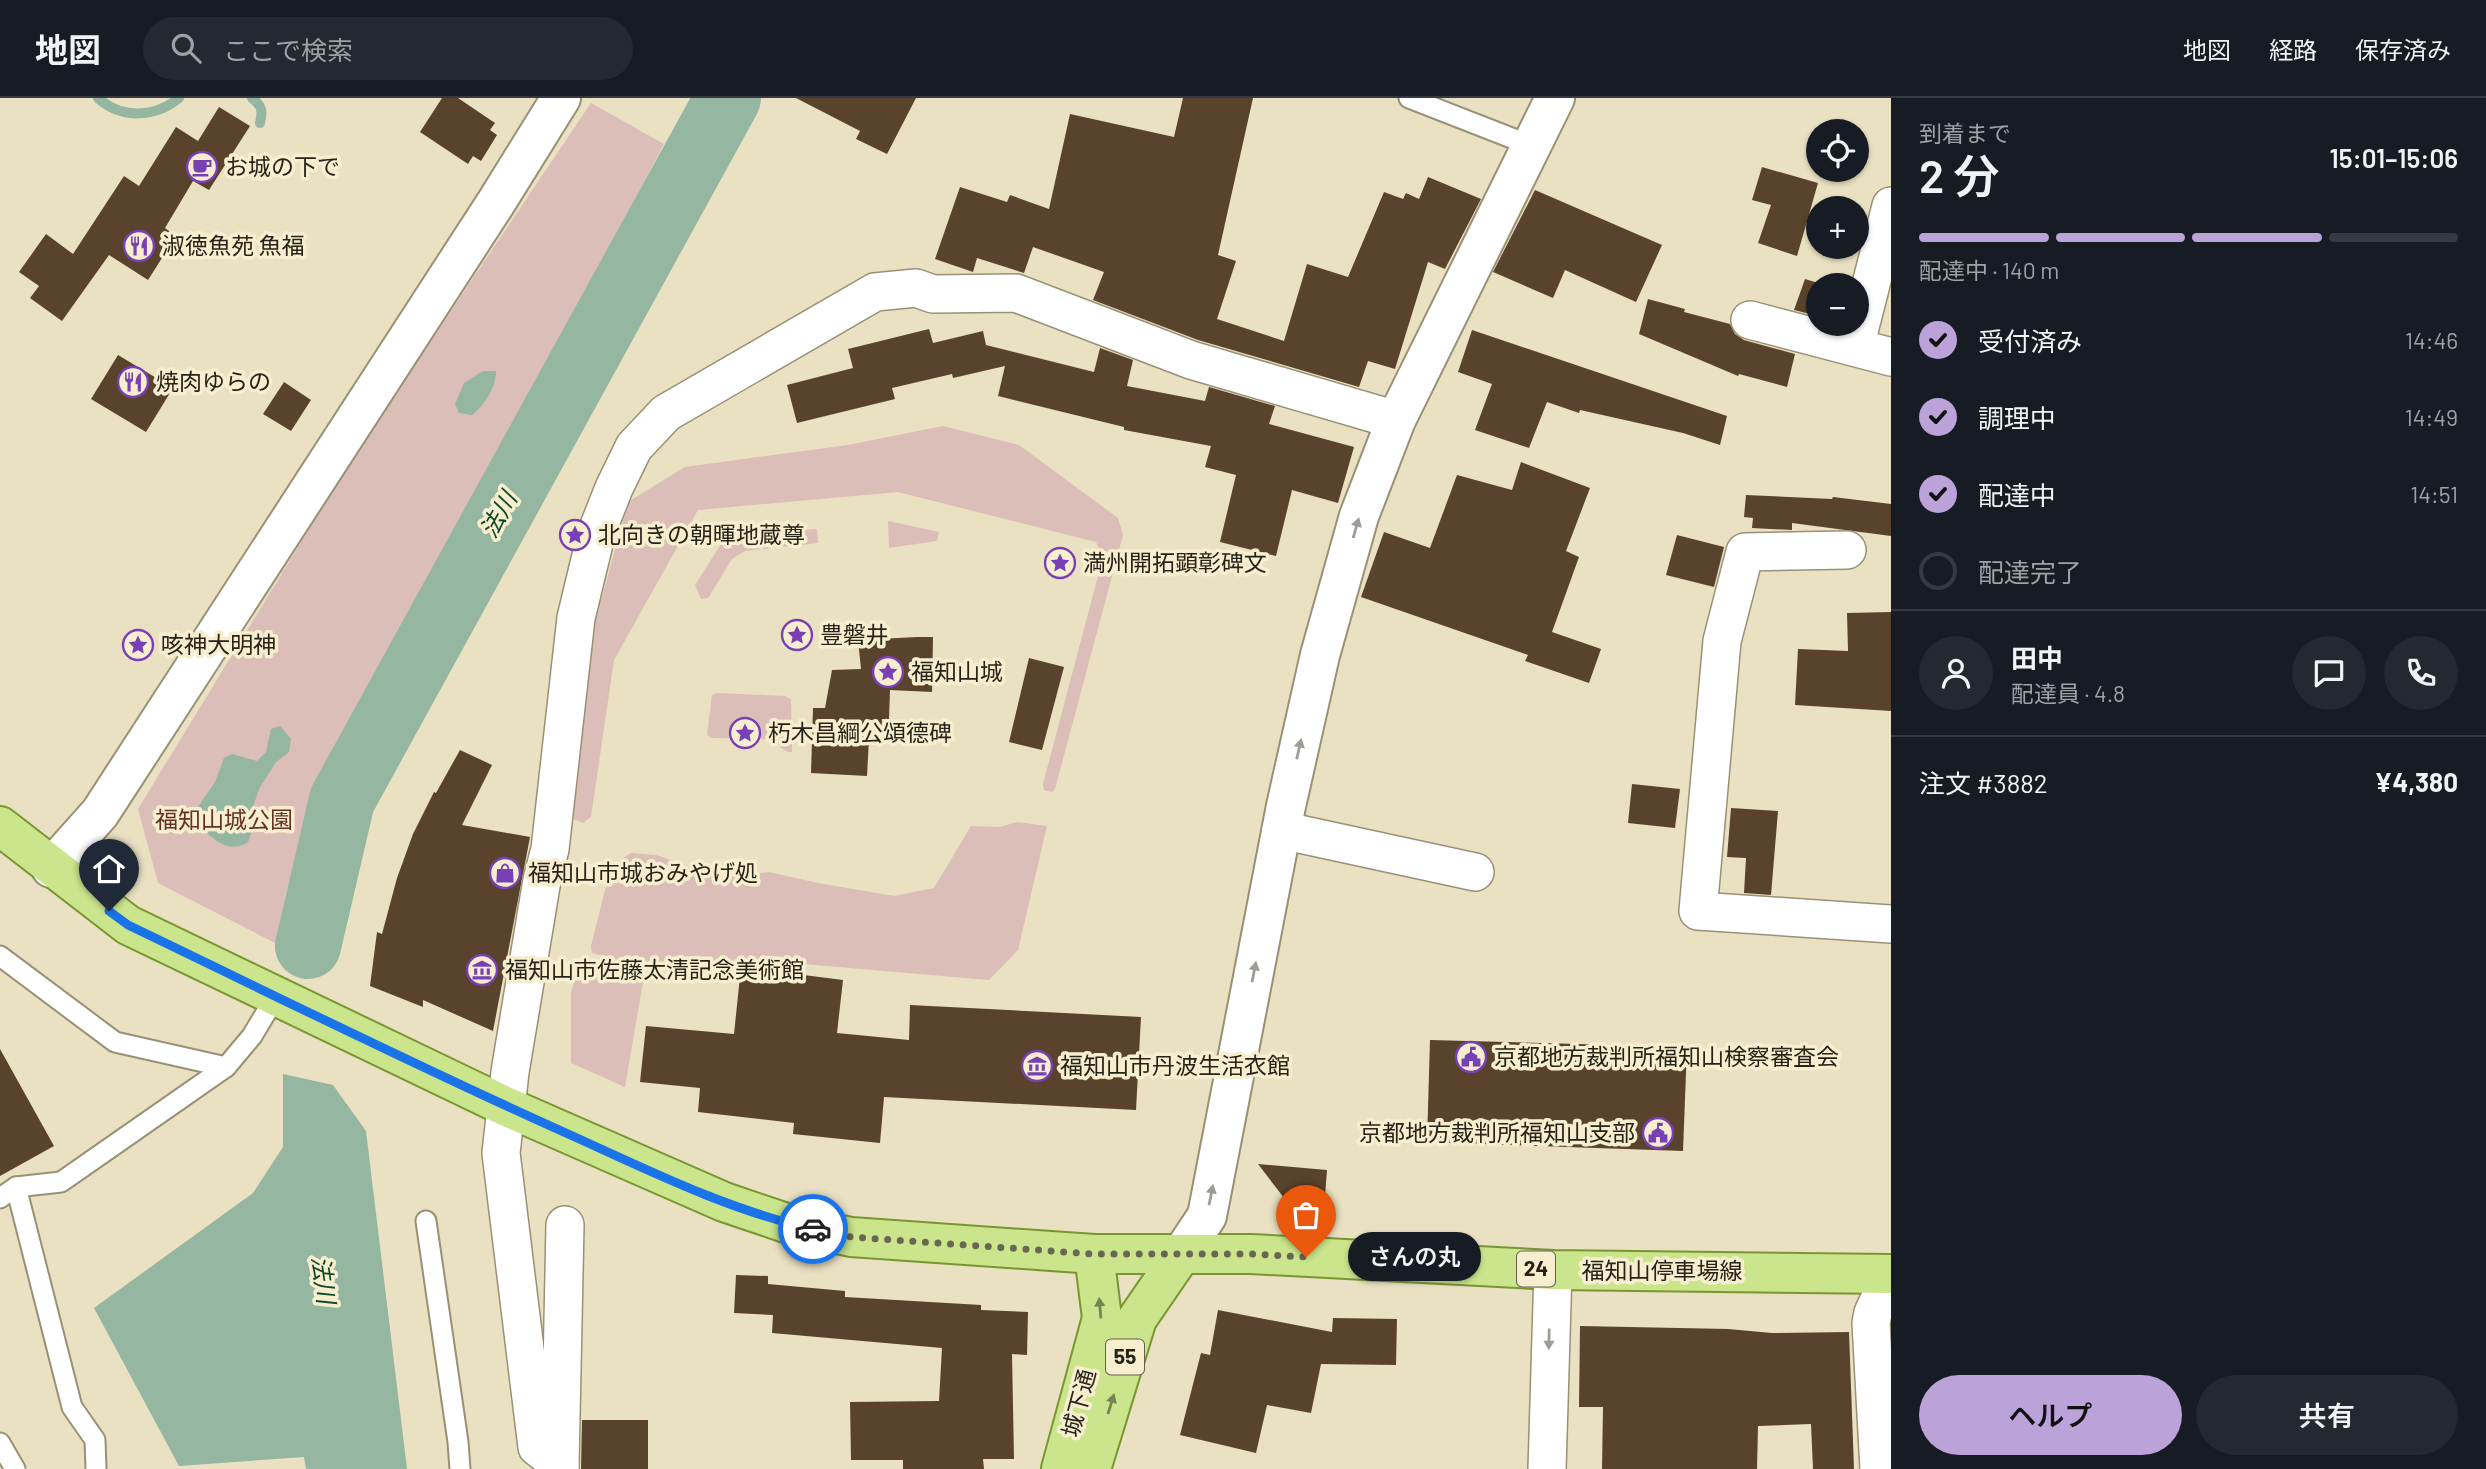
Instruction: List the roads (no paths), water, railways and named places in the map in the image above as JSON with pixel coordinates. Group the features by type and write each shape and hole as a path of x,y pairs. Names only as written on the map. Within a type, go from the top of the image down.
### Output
{"main road":[{"name":"福知山停車場線","path":"0,826 128,925 507,1107 724,1202 786,1223 851,1237 1094,1254 1251,1254 1552,1270 1891,1274"},
{"name":"城下通","path":"1061,1469 1102,1318 1094,1254"},
{"name":"城下通","path":"1091,1469 1137,1319 1181,1255"},
{"name":"55","path":"1119,1469 1181,1255"}],"street":[{"path":"51,868 100,813 561,98"},
{"path":"1181,1255 1207,1216 1281,830 1321,655 1356,528 1396,420 1555,98"},
{"path":"1855,347 1891,206"},
{"path":"560,1467 537,1447 501,1153 512,1058 542,880 550,849 576,618 597,531 634,447 666,413 875,292 916,288 933,294 1016,293 1191,360 1396,420"},
{"path":"1750,320 1891,357"},
{"path":"1847,550 1745,552 1722,641 1698,911 1891,924"},
{"path":"1281,830 1475,872"},
{"path":"560,1467 565,1225"},
{"path":"1546,1469 1552,1270"},
{"path":"1879,1469 1871,1323 1891,1274"}],"lane":[{"path":"1409,98 1532,146"},
{"path":"0,956 115,1042 226,1067"},
{"path":"96,1469 95,1440 72,1407 8,1193 61,1182 226,1067 252,1036 276,996"},
{"path":"426,1221 460,1469"},
{"path":"0,1443 15,1469"}],"water":[{"path":"483,371 496,371 489,395 472,415 459,413 455,404 464,383"},
{"path":"280,726 291,739 289,752 276,762 259,789 251,813 254,825 248,842 234,847 222,844 199,826 198,807 215,782 224,758 232,754 257,761 266,752 271,729"},
{"path":"283,1074 333,1085 366,1131 407,1469 306,1469 304,1457 179,1466 94,1308 253,1193 283,1147"}],"waterway":[{"path":"98,98 127,113 149,112 170,105 179,98"},
{"path":"252,98 261,109 260,123"},
{"name":"法川","path":"308,946 342,800 728,98"}],"place":[{"name":"お城の下で","path":"202,167"},
{"name":"淑徳魚苑 魚福","path":"139,246"},
{"name":"焼肉ゆらの","path":"133,382"},
{"name":"北向きの朝暉地蔵尊","path":"575,535"},
{"name":"満州開拓顕彰碑文","path":"1060,563"},
{"name":"豊磐井","path":"797,635"},
{"name":"咳神大明神","path":"138,645"},
{"name":"福知山城","path":"888,672"},
{"name":"朽木昌綱公頌德碑","path":"745,733"},
{"name":"福知山市城おみやげ処","path":"505,873"},
{"name":"福知山市佐藤太清記念美術館","path":"482,970"},
{"name":"京都地方裁判所福知山検察審査会","path":"1471,1057"},
{"name":"福知山市丹波生活衣館","path":"1037,1066"},
{"name":"京都地方裁判所福知山支部","path":"1658,1133"},
{"name":"さんの丸","path":"1306,1257"}],"park label":[{"name":"福知山城公園","path":"224,820"}]}
